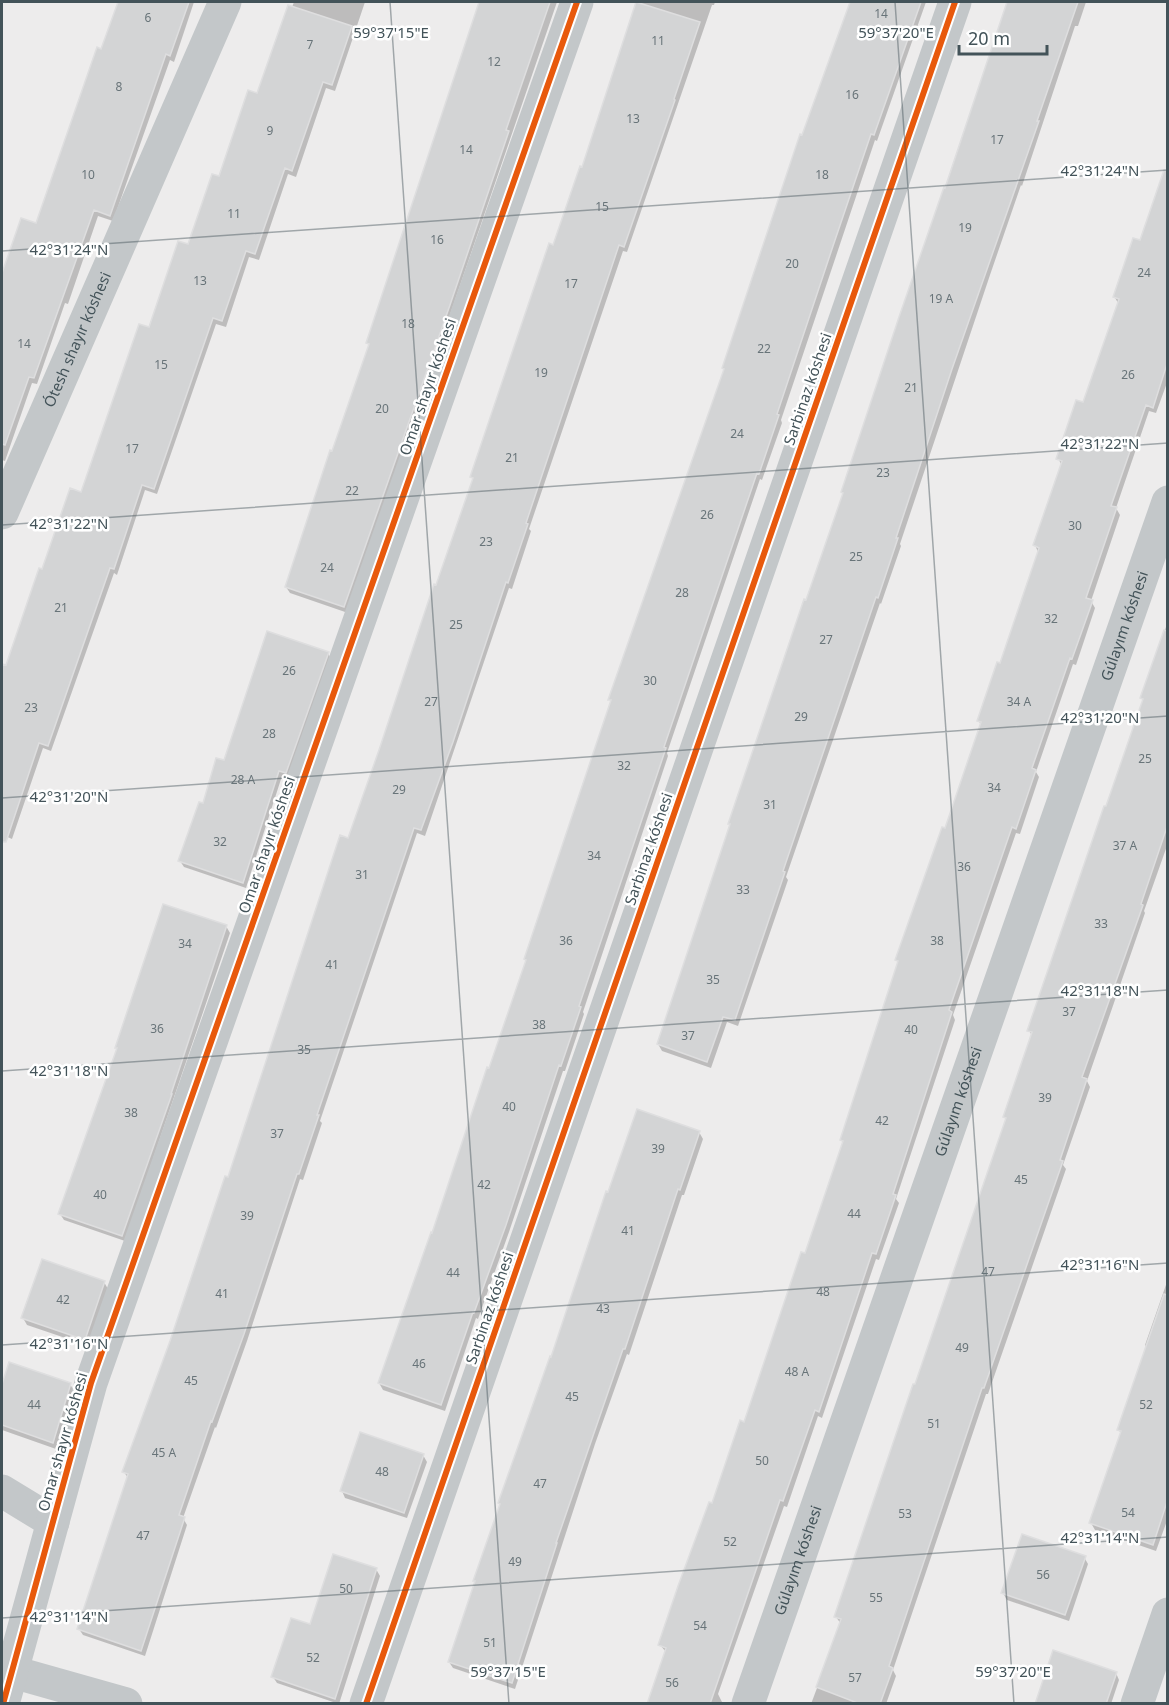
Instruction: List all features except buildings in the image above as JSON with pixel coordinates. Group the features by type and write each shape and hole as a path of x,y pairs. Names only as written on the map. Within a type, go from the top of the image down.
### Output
{"street":[{"name":"Ótesh shayır kóshesi","path":"2,513 225,2"},
{"name":"Omar shayır kóshesi","path":"3,1704 7,1670 53,1522 91,1383 577,2"},
{"name":"Sarbinaz kóshesi","path":"366,1704 955,2"},
{"name":"Gúlayım kóshesi","path":"748,1704 1167,502"},
{"path":"2,1491 53,1522"},
{"path":"1137,1704 1167,1614"},
{"path":"7,1670 126,1704"}],"cycle path":[{"path":"3,1704 91,1383 577,2"},
{"path":"366,1704 955,2"}]}
